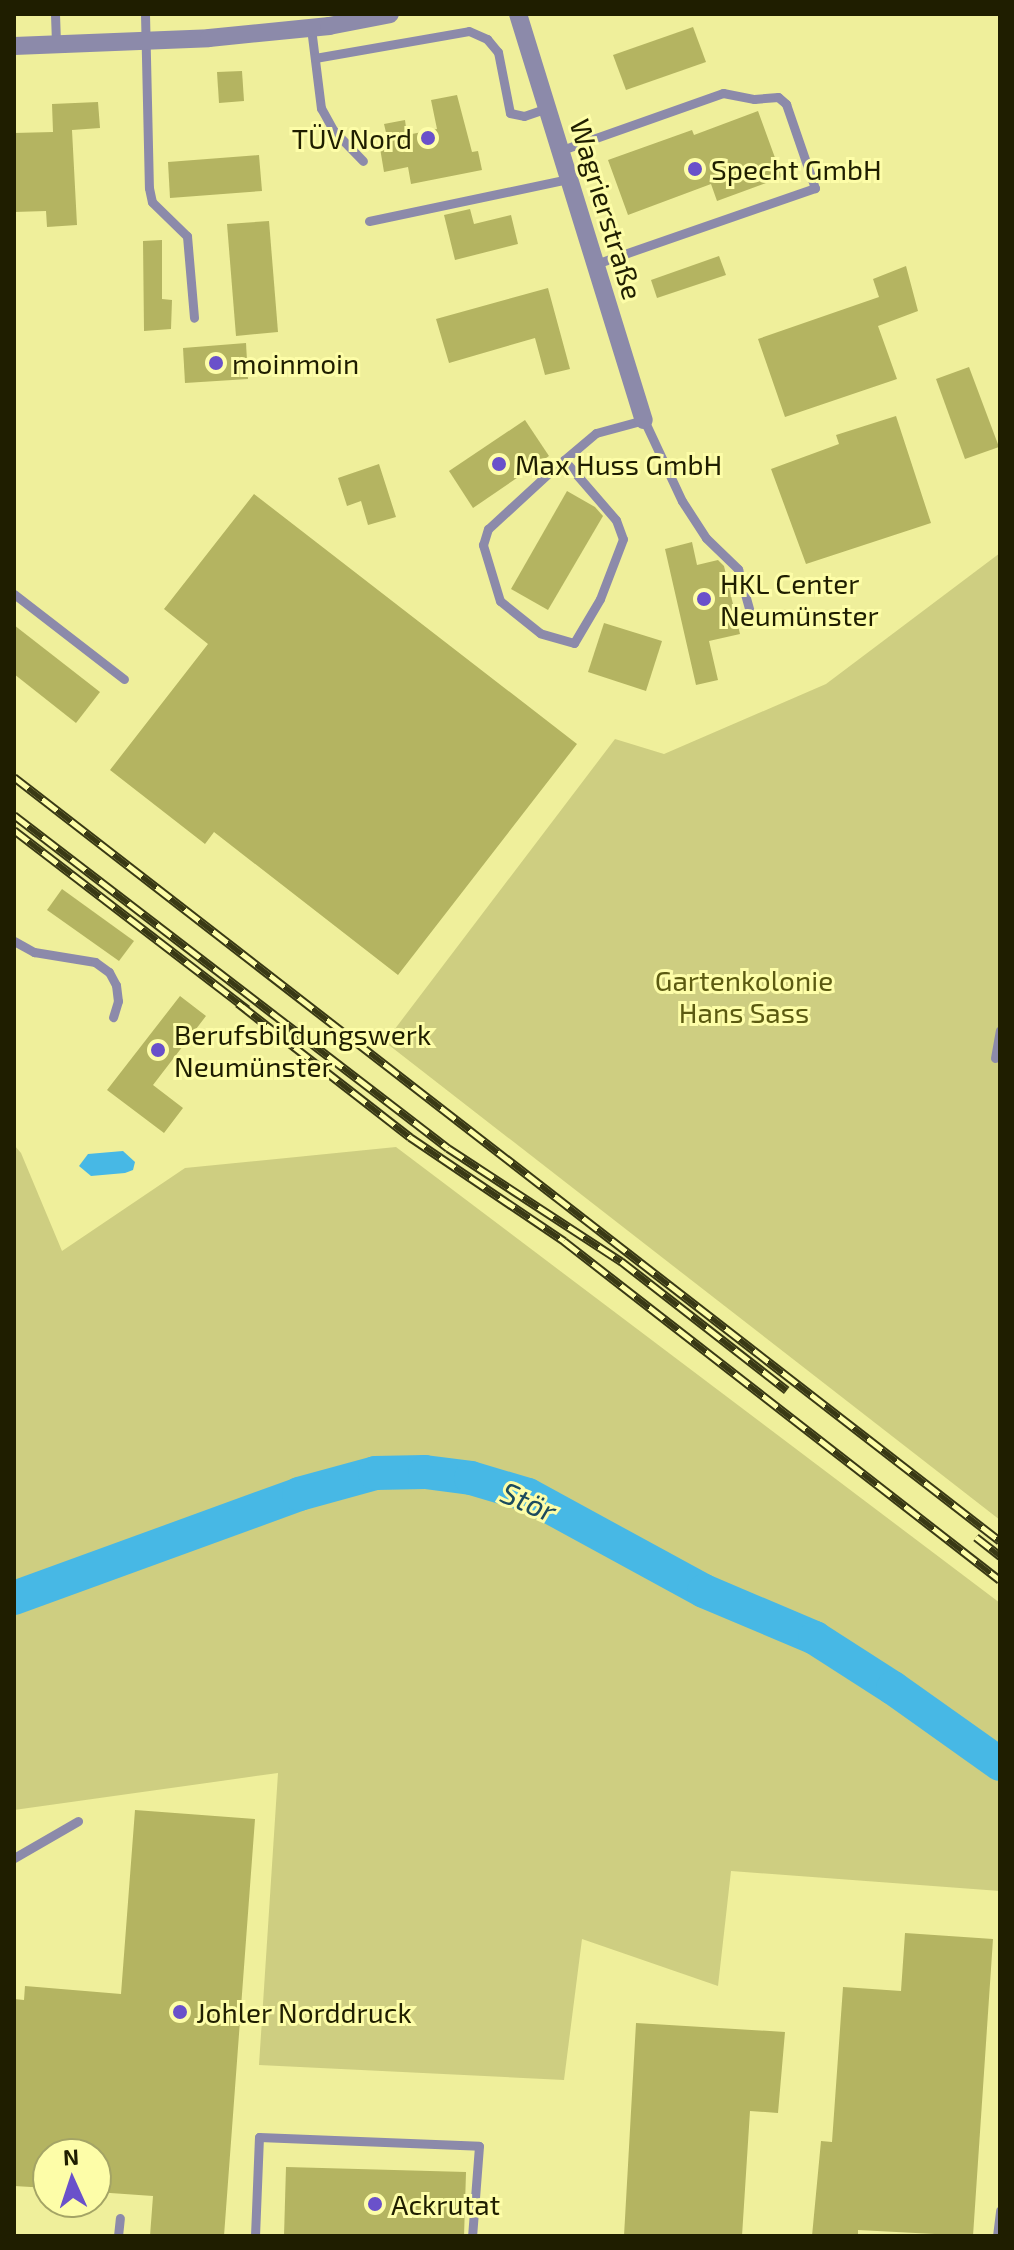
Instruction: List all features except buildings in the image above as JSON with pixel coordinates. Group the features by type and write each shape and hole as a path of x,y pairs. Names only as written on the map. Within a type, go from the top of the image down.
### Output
{"street":[{"path":"14,46 146,43 311,28 359,17 390,14"},
{"name":"Wagrierstraße","path":"518,14 593,265 644,420"}],"lane":[{"path":"55,14 56,45"},
{"path":"145,14 149,188 152,202 187,236 194,318"},
{"path":"311,28 321,108 333,130 363,161"},
{"path":"315,58 469,31 487,39 498,52 510,113 524,116 547,108"},
{"path":"559,151 723,93 754,99 778,97 786,104 815,188 593,265"},
{"path":"369,221 568,179"},
{"path":"564,460 616,520 623,539 600,599 574,643 540,633 500,601 483,545 488,529 564,460 596,433 644,420 682,501 706,538 738,569 750,612"},
{"path":"14,594 124,679"},
{"path":"14,941 34,952 95,962 109,972 118,1001 113,1017"},
{"path":"995,1058 1000,1030"},
{"path":"14,1858 78,1821"},
{"path":"255,2236 259,2137 479,2146 472,2236"},
{"path":"997,2236 1000,2210"},
{"path":"118,2236 120,2218"}],"green space":[{"name":"Gartenkolonie Hans Sass","path":"1000,553 1000,1520 385,1042 615,739 664,754 826,684"},
{"path":"14,1145 21,1153 62,1251 185,1168 396,1147 1000,1603 1000,1891 731,1871 718,1986 582,1939 564,2080 259,2065 278,1773 14,1810"}],"water":[{"path":"123,1151 135,1162 133,1170 91,1176 79,1166 88,1154"}],"waterway":[{"name":"Stör","path":"14,1598 299,1494 375,1473 425,1472 471,1478 528,1495 704,1591 815,1638 893,1688 1000,1764"}],"railway":[{"path":"14,777 1000,1541"},
{"path":"14,815 448,1148 621,1261 787,1390"},
{"path":"14,830 247,1009"},
{"path":"238,1003 410,1137 564,1241 1000,1580"},
{"path":"976,1537 1000,1556"}],"place":[{"name":"TÜV Nord","path":"428,138"},
{"name":"Specht GmbH","path":"695,169"},
{"name":"moinmoin","path":"216,363"},
{"name":"Max Huss GmbH","path":"499,464"},
{"name":"HKL Center Neumünster","path":"704,599"},
{"name":"Berufsbildungswerk Neumünster","path":"158,1050"},
{"name":"Johler Norddruck","path":"180,2012"},
{"name":"Ackrutat","path":"375,2204"}]}
